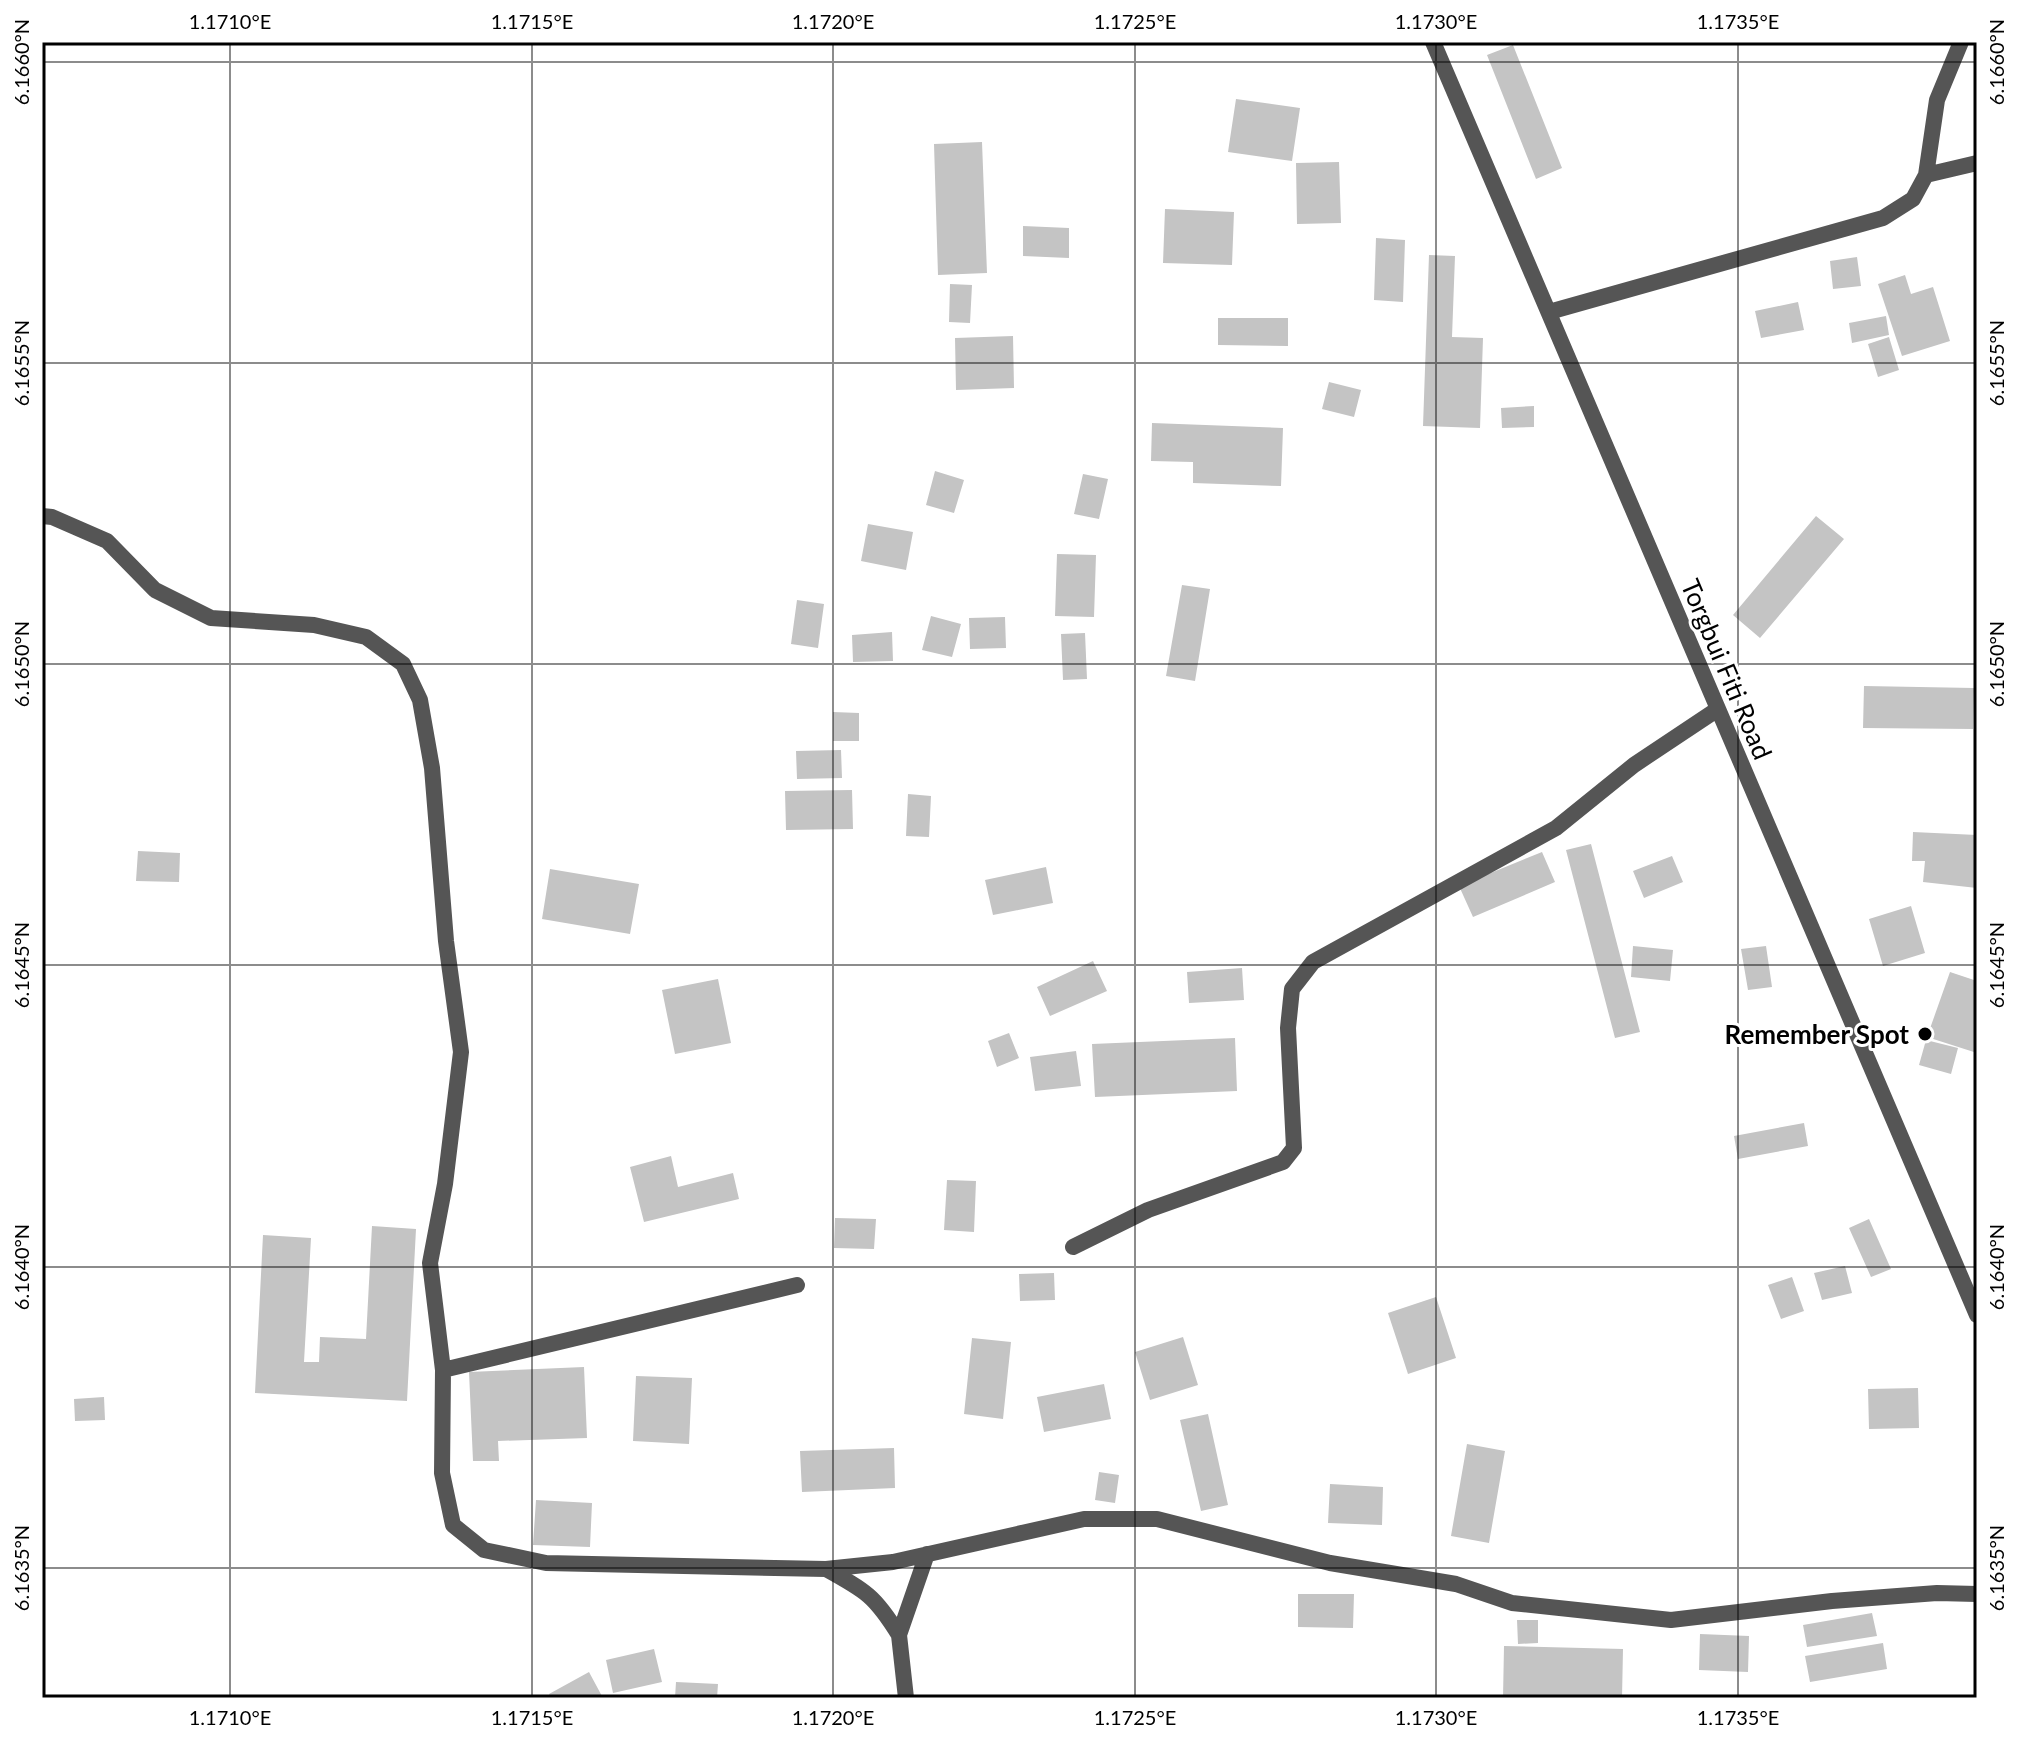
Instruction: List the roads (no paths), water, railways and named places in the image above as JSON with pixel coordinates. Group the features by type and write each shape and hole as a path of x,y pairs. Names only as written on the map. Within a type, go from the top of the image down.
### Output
{"street":[{"name":"Torgbui Fiti Road","path":"1433,42 1977,1315"},
{"path":"1549,312 1883,218 1913,199 1926,175 1937,100 1961,42"},
{"path":"1926,175 1977,163"},
{"path":"42,516 52,517 107,541 155,590 211,618 314,625 366,637 403,664 420,700 432,768 446,941 461,1052 445,1184 430,1263 443,1370 442,1473 453,1525 484,1550 546,1563 826,1569 893,1562 1084,1519 1157,1519 1330,1563 1456,1584 1512,1603 1671,1620 1832,1601 1937,1593 1977,1594"},
{"path":"1073,1247 1148,1210 1283,1162 1294,1148 1288,1028 1292,989 1313,962 1556,828 1634,765 1718,709"},
{"path":"443,1370 797,1285"},
{"path":"899,1635 927,1554"},
{"path":"826,1569 867,1592 883,1609 899,1635 906,1698"}],"place":[{"name":"Remember Spot","path":"1925,1034"}]}
